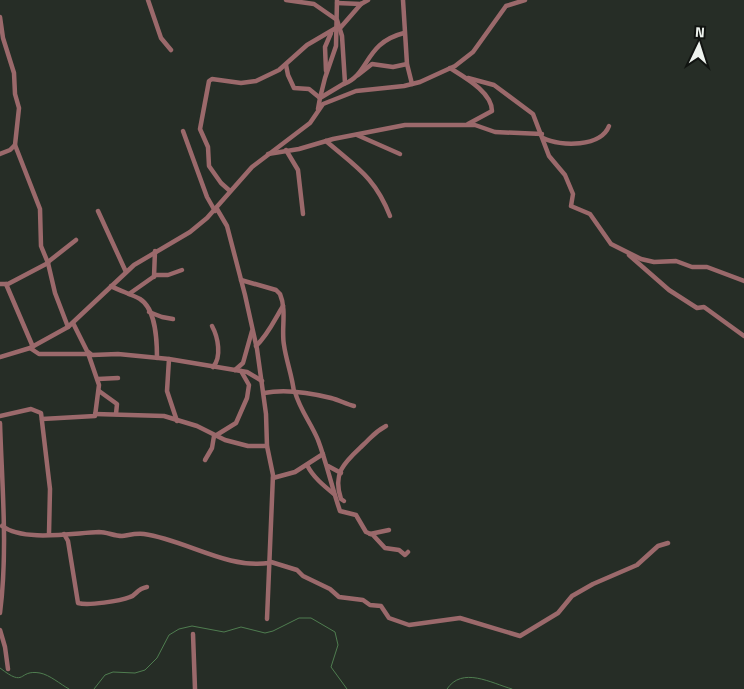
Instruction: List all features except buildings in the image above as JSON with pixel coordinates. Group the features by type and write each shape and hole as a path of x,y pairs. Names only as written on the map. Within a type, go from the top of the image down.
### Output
{"street":[{"path":"148,0 161,38 170,50"},
{"path":"286,0 314,4 337,20"},
{"path":"327,72 325,47 336,29 360,4 368,0"},
{"path":"403,0 407,64 412,84"},
{"path":"0,357 32,347 68,327 126,272 155,251 190,232 216,210 230,191 266,154 310,123 318,110 327,102 356,92 412,84 450,68 473,52 506,6 525,0"},
{"path":"318,110 327,72 336,46 337,2 360,4"},
{"path":"0,17 3,38 14,73 15,94 19,108 15,146 40,209 40,241 48,262 51,281 68,327"},
{"path":"230,191 221,183 209,166 207,144 200,129 209,81 212,78 249,83 279,70 307,45 336,29"},
{"path":"336,29 346,65 344,84"},
{"path":"357,75 370,54 382,42 392,36 404,33"},
{"path":"320,98 372,64 393,67 407,64"},
{"path":"286,65 294,88 310,88 320,98"},
{"path":"450,68 468,78 494,85 533,114 549,156 565,175 572,192 571,206 587,212 606,240 647,261 676,261 692,267 708,268 744,281"},
{"path":"466,125 492,111 490,99 468,78"},
{"path":"266,154 286,150 299,150 326,141 405,125 466,125 484,127 496,132 542,136 552,142 584,144 605,133 609,126"},
{"path":"183,131 206,197 227,226 256,346 264,393 267,446 273,478 268,619"},
{"path":"356,135 400,154"},
{"path":"326,141 373,182 390,216"},
{"path":"0,154 15,146"},
{"path":"286,150 298,170 303,214"},
{"path":"98,210 126,272"},
{"path":"0,284 6,284 48,262 76,240"},
{"path":"623,250 669,290 697,308 704,307 744,336"},
{"path":"154,277 155,251"},
{"path":"129,294 154,277 182,270"},
{"path":"241,280 276,290 280,294 283,306 284,345 294,392 298,406 314,433 328,466 340,511 356,515 361,526 385,548 399,550 404,555 408,552"},
{"path":"6,284 32,347 39,354 88,353 96,356 118,354 168,359 241,371 253,374 262,381"},
{"path":"111,286 144,303 156,333 157,358"},
{"path":"256,346 266,338 270,325 283,306"},
{"path":"149,312 173,319"},
{"path":"73,323 98,379 99,391 95,414"},
{"path":"212,326 219,340 216,363 213,367"},
{"path":"235,370 243,364 253,330"},
{"path":"168,359 167,392 176,421"},
{"path":"205,460 211,452 214,436 236,423 248,398 249,386 241,371"},
{"path":"98,379 118,378"},
{"path":"264,393 279,390 294,392 330,398 354,406"},
{"path":"99,391 117,404 116,414"},
{"path":"0,416 35,410 41,413 50,489 49,534"},
{"path":"42,419 83,418 92,417 95,414 159,415 198,426 214,436 242,444 267,446"},
{"path":"0,423 1,503 5,553 0,613"},
{"path":"344,501 341,499 337,486 341,472 353,452 361,448 372,434 386,426"},
{"path":"273,478 295,472 323,454"},
{"path":"307,465 314,476 320,479 325,487 335,495"},
{"path":"328,466 341,472"},
{"path":"2,526 12,532 49,534 101,532 121,536 145,534 174,540 189,548 229,559 257,564 270,563 297,570 303,576 330,589 339,597 363,600 370,605 381,606 389,618 409,625 460,618 520,636 558,613 572,596 593,584 637,565 658,546 668,543"},
{"path":"370,534 389,530"},
{"path":"64,534 68,541 78,603 98,604 129,598 137,590 147,587"},
{"path":"0,630 8,669"},
{"path":"193,634 194,689"}],"waterway":[{"path":"94,689 105,675 113,672 135,673 145,670 157,658 169,635 179,629 192,626 224,632 241,627 265,633 299,618 311,618 335,632 338,645 331,667 347,689"},
{"path":"0,668 18,678 33,672 44,674 69,689"},
{"path":"447,689 453,682 469,677 486,680 512,689"}]}
